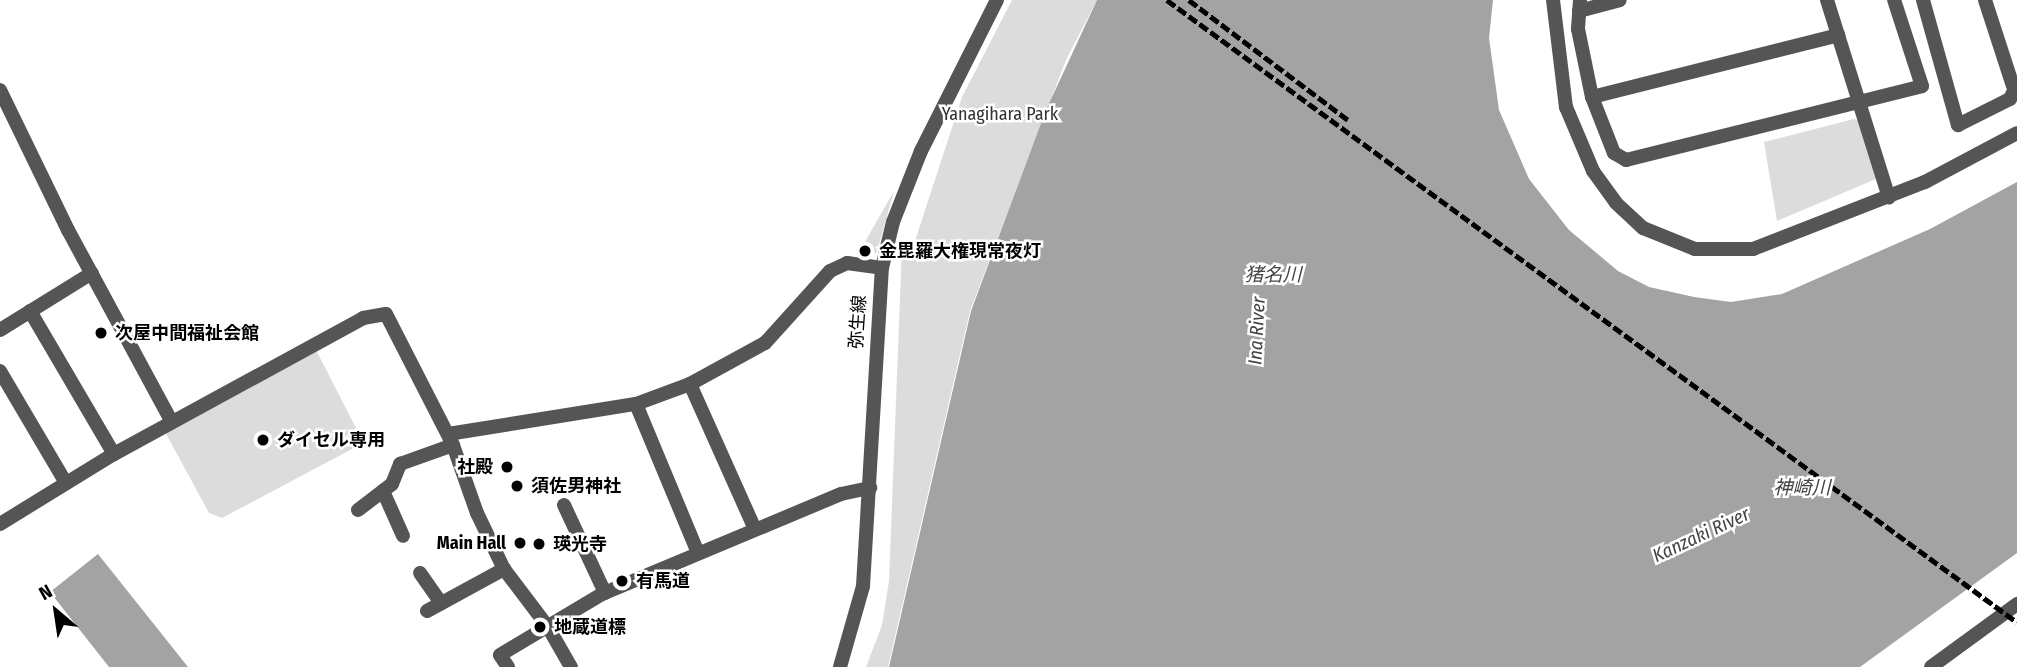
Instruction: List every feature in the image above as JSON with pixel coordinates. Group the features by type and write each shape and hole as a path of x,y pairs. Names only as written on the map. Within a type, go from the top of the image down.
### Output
{"street":[{"name":"弥生線","path":"840,667 863,586 882,268 893,222 920,151 996,0"},
{"path":"1553,0 1566,107 1593,171 1616,203 1643,228 1695,249 1753,249 1889,198 2017,133"},
{"path":"1620,0 1580,5 1578,29 1592,97 1614,153 1626,160 1922,86 1894,0"},
{"path":"1827,0 1889,198"},
{"path":"1923,0 1958,125 2010,99 2015,85 1986,0"},
{"path":"1592,97 1838,35"},
{"path":"0,90 92,273 172,422"},
{"path":"358,510 392,484 400,464 451,439 636,404 690,384 765,343 830,271 847,264 882,268"},
{"path":"0,330 92,273"},
{"path":"30,311 114,454"},
{"path":"0,523 114,454 363,318 386,314 451,439 477,513 504,569 548,627 571,667"},
{"path":"0,371 66,483"},
{"path":"690,384 755,529"},
{"path":"636,404 698,553"},
{"path":"501,657 605,593 841,494 870,488"},
{"path":"383,491 403,536"},
{"path":"564,505 605,593"},
{"path":"427,611 504,569"},
{"path":"420,573 441,603"},
{"path":"1931,667 2017,604"}],"green space":[{"name":"Yanagihara Park","path":"1012,0 1097,0 1066,60 970,311 888,667 866,667 882,625 889,581 902,247 912,250 962,97"},
{"path":"1858,120 1876,179 1777,221 1764,142"},
{"path":"894,191 877,252 869,257 869,248 862,247"},
{"name":"ダイセル専用","path":"316,350 358,432 354,448 222,518 209,513 164,430"}],"water":[{"name":"猪名川","path":"1097,0 1493,0 1489,38 1499,110 1529,179 1569,230 1618,271 1649,287 1694,297 1731,302 1782,294 1930,229 2017,182 2017,553 1860,667 889,667 971,311 1046,110"},
{"path":"98,554 188,667 109,667 50,592"}],"railway":[{"path":"1167,0 2017,622"},
{"path":"1189,0 1348,120"}],"place":[{"name":"金毘羅大権現常夜灯","path":"865,251"},
{"name":"次屋中間福祉会館","path":"101,333"},
{"name":"ダイセル専用","path":"263,440"},
{"name":"社殿","path":"507,467"},
{"name":"須佐男神社","path":"517,486"},
{"name":"Main Hall","path":"520,543"},
{"name":"瑛光寺","path":"539,544"},
{"name":"有馬道","path":"622,581"},
{"name":"地蔵道標","path":"540,627"}],"water label":[{"name":"Ina River","path":"1257,331"},
{"name":"神崎川","path":"1802,488"},
{"name":"Kanzaki River","path":"1701,535"}]}
